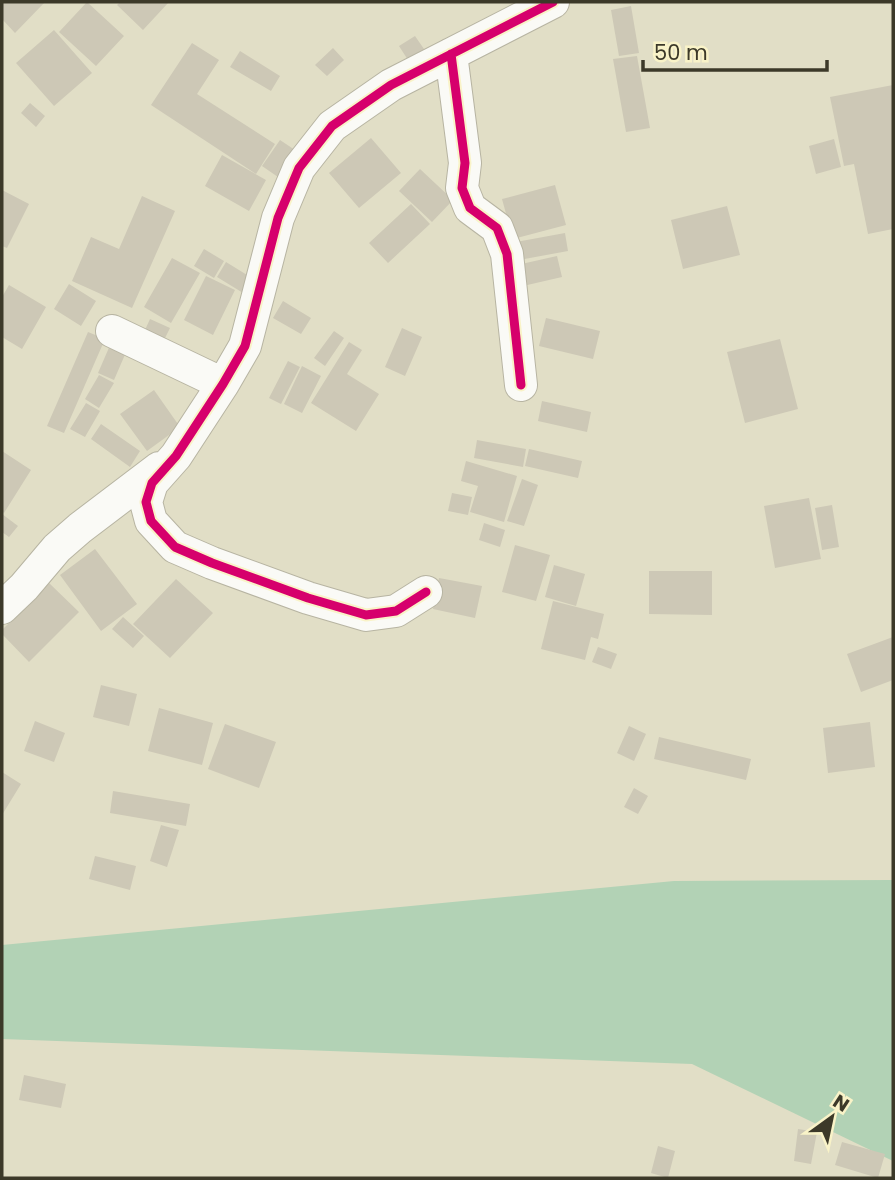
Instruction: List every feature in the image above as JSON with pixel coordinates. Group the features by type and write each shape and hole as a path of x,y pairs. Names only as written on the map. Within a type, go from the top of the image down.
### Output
{"street":[{"path":"426,592 396,611 366,615 308,598 175,547 150,521 146,502 152,483 176,456 245,346 278,218 299,168 332,126 391,85 553,2"},
{"path":"451,54 465,163 462,188 470,208 497,228 507,254 521,385"},
{"path":"113,331 223,384"},
{"path":"2,608 72,534 176,456"}],"green space":[{"path":"893,880 893,1161 692,1064 2,1039 2,945 674,881"}],"building":[{"path":"2,2 45,2 15,33 2,19"},
{"path":"87,2 124,36 96,66 59,32"},
{"path":"120,2 169,2 143,30 117,5"},
{"path":"631,6 639,53 619,56 611,10"},
{"path":"54,30 92,73 54,106 16,63"},
{"path":"415,36 424,49 408,60 399,46"},
{"path":"192,43 219,60 197,94 275,144 256,174 151,105"},
{"path":"333,48 344,60 327,76 315,65"},
{"path":"240,51 280,76 271,91 230,67"},
{"path":"637,56 650,128 626,132 613,59"},
{"path":"893,85 893,229 868,234 854,164 844,166 830,97"},
{"path":"30,103 45,116 36,127 21,113"},
{"path":"371,138 401,173 359,208 329,173"},
{"path":"834,139 841,167 816,174 809,146"},
{"path":"280,140 295,150 278,177 262,166"},
{"path":"222,155 266,180 249,211 205,186"},
{"path":"420,169 453,200 432,222 399,191"},
{"path":"555,185 566,225 513,239 502,199"},
{"path":"2,190 29,204 7,248 2,246"},
{"path":"142,196 175,211 132,308 72,281 91,237 119,249"},
{"path":"411,204 430,224 388,263 369,243"},
{"path":"727,206 740,255 683,269 671,220"},
{"path":"565,233 568,251 519,260 516,242"},
{"path":"204,249 224,261 214,278 194,266"},
{"path":"557,256 562,277 510,289 504,268"},
{"path":"172,258 200,273 171,323 144,307"},
{"path":"226,262 257,281 248,296 217,277"},
{"path":"206,276 235,290 213,335 184,320"},
{"path":"69,284 96,301 81,326 54,309"},
{"path":"9,285 46,307 22,349 2,337 2,297"},
{"path":"283,301 311,318 301,334 273,318"},
{"path":"546,318 600,331 593,359 539,346"},
{"path":"150,319 170,328 165,338 145,330"},
{"path":"402,328 422,337 405,376 385,367"},
{"path":"334,331 344,338 325,366 314,358"},
{"path":"88,332 105,339 64,433 47,426"},
{"path":"780,339 798,409 745,423 727,352"},
{"path":"349,342 362,350 347,374 379,394 356,431 311,403"},
{"path":"111,343 127,350 114,380 98,373"},
{"path":"288,361 300,367 281,404 269,398"},
{"path":"302,366 321,376 302,413 284,404"},
{"path":"99,375 114,383 99,408 85,399"},
{"path":"154,390 180,427 147,451 120,414"},
{"path":"542,401 591,412 587,432 538,421"},
{"path":"86,403 100,411 85,437 70,429"},
{"path":"101,424 140,451 130,467 91,439"},
{"path":"477,440 526,449 523,467 474,458"},
{"path":"529,449 582,461 578,478 525,466"},
{"path":"2,451 31,470 4,513 2,511"},
{"path":"466,461 517,476 504,522 470,512 478,486 461,481"},
{"path":"522,479 538,485 524,526 507,521"},
{"path":"452,493 472,497 468,515 448,511"},
{"path":"809,498 821,559 775,568 764,506"},
{"path":"832,505 839,547 822,550 815,508"},
{"path":"2,514 18,526 9,537 2,532"},
{"path":"484,523 505,530 500,547 479,540"},
{"path":"515,545 550,555 536,601 502,592"},
{"path":"95,549 137,604 101,631 60,575"},
{"path":"554,565 585,574 576,606 545,597"},
{"path":"649,571 712,571 712,615 649,614"},
{"path":"439,578 482,586 475,618 433,609"},
{"path":"176,579 213,613 170,658 133,624"},
{"path":"49,583 79,612 29,662 2,634 2,630"},
{"path":"553,601 604,614 598,639 591,637 585,660 541,649"},
{"path":"123,617 144,636 133,648 112,629"},
{"path":"893,637 893,680 861,692 847,654"},
{"path":"598,647 617,654 611,669 592,662"},
{"path":"101,685 137,694 129,726 93,717"},
{"path":"159,708 213,723 202,765 148,751"},
{"path":"35,721 65,733 54,762 24,751"},
{"path":"870,722 875,767 828,773 823,728"},
{"path":"225,724 276,742 259,788 208,769"},
{"path":"629,726 646,734 634,761 617,753"},
{"path":"659,737 751,759 746,780 654,759"},
{"path":"2,772 21,784 2,815"},
{"path":"634,788 648,796 638,814 624,807"},
{"path":"113,791 190,804 186,826 110,813"},
{"path":"161,825 179,830 167,867 150,861"},
{"path":"95,856 136,866 130,890 89,879"},
{"path":"24,1075 66,1084 61,1108 19,1100"},
{"path":"798,1129 817,1132 811,1164 794,1161"},
{"path":"842,1142 885,1154 878,1178 835,1165"},
{"path":"658,1146 675,1151 668,1178 651,1173"}],"cycle path":[{"path":"426,592 396,611 366,615 308,598 175,547 151,521 146,502 152,483 176,456 245,346 278,218 299,168 332,126 391,85 553,2"},
{"path":"451,54 465,163 462,188 470,208 497,228 507,254 521,385"}]}
